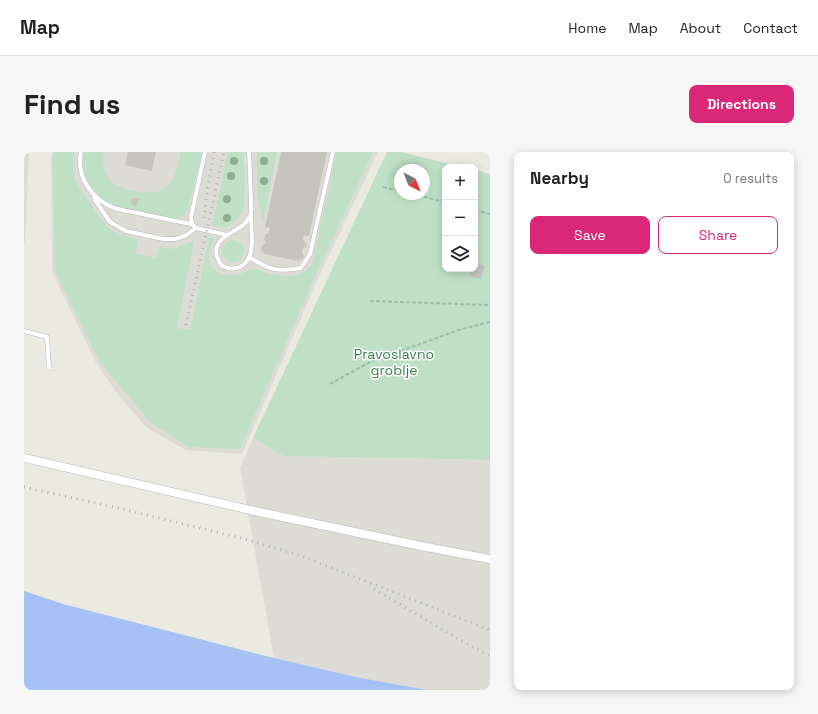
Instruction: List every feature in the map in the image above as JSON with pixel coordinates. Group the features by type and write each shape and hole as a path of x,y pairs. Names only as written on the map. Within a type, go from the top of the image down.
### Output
{"street":[{"path":"24,458 259,512 490,559"}],"lane":[{"path":"81,152 79,163 81,174 87,186 94,195 113,208 171,221 192,224 196,228 227,235"},
{"path":"192,224 191,217 205,152"},
{"path":"249,152 252,239 249,257 246,263 240,267 230,270 220,264 216,252 221,240 243,225 251,214"},
{"path":"249,257 272,270 286,271 301,268 310,254 333,152"},
{"path":"94,195 95,200 110,222 126,231 163,239 175,239 185,236 196,228"},
{"path":"24,331 46,337 49,368"}],"path":[{"path":"383,186 394,189"},
{"path":"430,198 442,201"},
{"path":"478,211 490,214"},
{"path":"370,301 490,305"},
{"path":"330,384 370,362 459,330 490,322"}],"shaded area":[{"path":"24,152 29,152 25,242 24,242"},
{"path":"52,152 378,152 320,274 242,454 186,450 147,428 118,395 96,363 52,271"},
{"path":"253,438 283,456 490,460 490,690 427,690 356,677 274,658 240,468"}],"green space":[{"path":"55,152 75,152 73,174 80,189 97,213 112,230 121,235 138,239 135,253 156,258 159,247 172,249 194,241 177,328 190,330 209,237 214,238 209,257 210,262 214,269 222,274 236,275 253,269 280,276 293,276 304,272 312,263 337,152 373,152 312,283 240,449 189,447 151,423 99,361 55,270 53,159"},
{"path":"84,152 104,152 103,162 108,177 119,187 136,191 155,192 165,188 172,181 181,152 202,152 188,208 181,217 169,218 113,205 99,196 89,183 84,169"},
{"path":"228,152 243,152 245,185 242,213 233,223 225,227 212,226"},
{"path":"257,152 277,152 263,223 257,194"},
{"name":"Pravoslavno groblje","path":"387,152 402,152 450,164 442,164 442,272 478,272 478,171 490,174 490,460 283,456 253,438"},
{"path":"233,240 241,243 244,251 241,259 233,262 225,259 222,251 225,243"}],"water":[{"path":"24,591 63,604 274,658 356,677 427,690 24,690"}],"building":[{"path":"128,152 156,152 152,171 125,165"},
{"path":"281,152 327,152 309,236 304,235 303,239 307,245 302,250 304,257 298,261 265,254 261,250 262,245 266,243 264,240 265,235 269,232 270,228 265,227"},
{"path":"132,198 139,199 137,206 131,204"},
{"path":"478,264 485,266 481,279 469,276 470,272 478,272"}],"railway":[{"path":"204,218 214,152"},
{"path":"186,325 224,152"},
{"path":"24,487 241,538 299,555 490,630"},
{"path":"374,589 490,656"}]}
